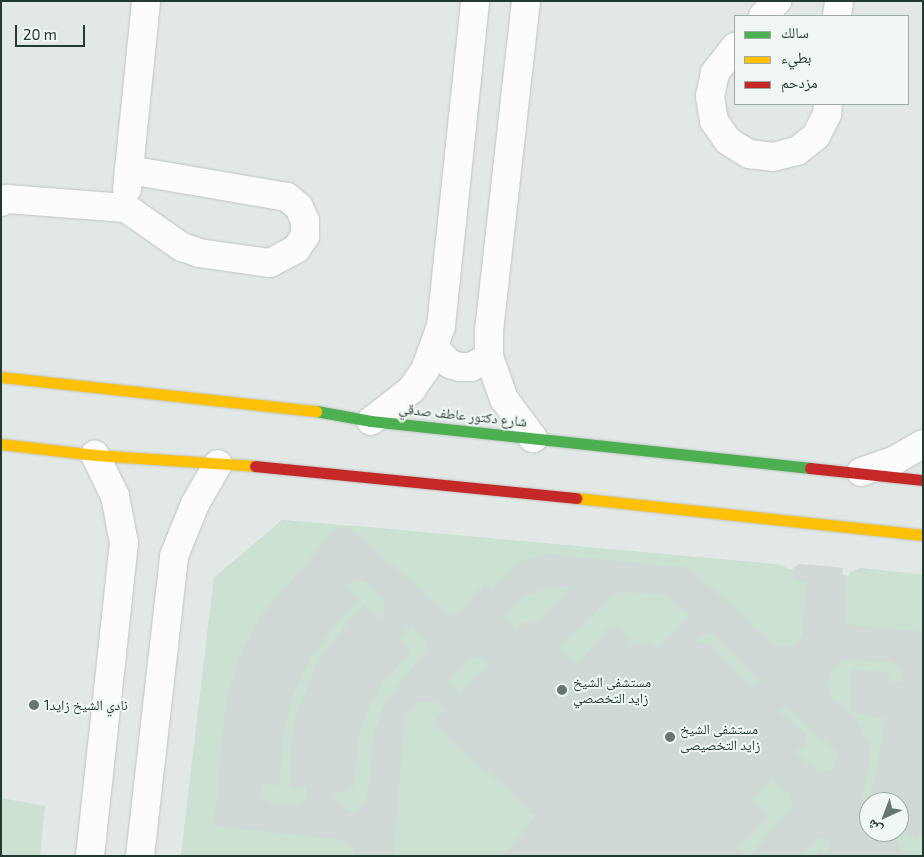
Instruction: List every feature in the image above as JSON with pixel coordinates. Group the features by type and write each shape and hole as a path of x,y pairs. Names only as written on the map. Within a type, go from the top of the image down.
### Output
{"street":[{"path":"126,208 146,1"},
{"path":"371,421 411,390 435,349 441,326 475,1"},
{"path":"526,1 489,330 489,357 504,399 533,438"},
{"path":"764,15 777,1"},
{"path":"837,15 839,1"},
{"path":"734,48 715,73 710,96 714,120 728,141 749,154 773,157 797,151 816,136 827,114 828,105"},
{"path":"3,198 126,208 138,214 164,236 199,253 270,263 296,248 305,236 305,221 299,207 288,197 129,170"},
{"path":"435,349 450,364 460,367 471,367 489,357"},
{"name":"شارع دكتور عاطف صدقي","path":"1,377 296,408 371,421 923,480"},
{"path":"1,444 95,455 218,464 923,534"},
{"path":"861,472 895,460 923,444"},
{"path":"90,856 124,543 115,496 95,455"},
{"path":"140,856 174,556 195,504 218,464"}],"shaded area":[{"name":"مستشفى الشيخ زايد التخصصي","path":"282,520 774,564 791,570 799,564 826,566 843,568 842,575 848,576 861,568 923,575 923,856 181,856 214,578"}],"green space":[{"path":"282,520 339,525 261,616 239,656 226,701 214,826 343,840 354,850 354,856 181,856 214,578"},
{"path":"347,525 780,565 791,570 794,580 807,583 802,635 792,647 774,645 690,568 548,554 523,560 492,590 485,583 455,615 450,616"},
{"path":"861,568 923,575 923,632 853,625 847,622 845,615 847,579 850,572"},
{"path":"356,580 365,582 383,597 385,611 380,619 364,605 330,644 316,666 296,714 289,762 290,786 306,788 307,795 298,804 274,804 264,799 260,784 279,785 283,738 293,696 312,655 358,599 344,586"},
{"path":"571,586 536,624 523,622 517,632 503,618 526,596 548,588"},
{"path":"620,592 664,594 689,615 657,648 648,643 633,645 619,628 608,628 577,666 557,647 574,634 610,597"},
{"path":"411,625 424,637 426,650 385,703 375,730 366,803 353,812 342,807 333,794 353,787 360,731 367,711 382,684 409,653 409,648 399,638"},
{"path":"704,634 713,634 761,681 754,688 709,643 698,643 696,639"},
{"path":"480,657 490,662 460,694 447,682 469,659"},
{"path":"844,660 890,662 902,671 902,682 891,681 886,672 852,670 849,706 852,712 885,719 876,776 871,792 863,792 871,763 868,742 855,717 831,696 827,683 831,669"},
{"path":"418,702 438,703 445,710 436,716 436,727 524,804 529,813 535,815 530,825 502,856 393,856 404,725 409,712"},
{"path":"787,705 835,751 838,757 833,770 819,773 795,752 806,744 808,739 802,729 779,712"},
{"path":"771,778 791,795 793,808 753,852 744,855 737,849 769,815 752,799"},
{"path":"1,798 45,806 40,856 1,856"},
{"path":"923,832 923,856 906,856 898,842 909,842 909,835 917,840"},
{"path":"820,837 831,843 826,855 820,849 813,856 802,856"}],"traffic: fast":[{"path":"316,411 371,421 810,468"}],"traffic: slow":[{"path":"1,377 316,411"},
{"path":"1,444 95,455 255,466"},
{"path":"576,498 923,535"}],"traffic: jam":[{"path":"255,466 576,498"},
{"path":"810,468 923,480"}],"place":[{"name":"مستشفى الشيخ زايد التخصصي","path":"562,690"},
{"name":"نادي الشيخ زايد1","path":"34,705"},
{"name":"مستشفى الشيخ زايد التخصيصى","path":"670,737"}]}
